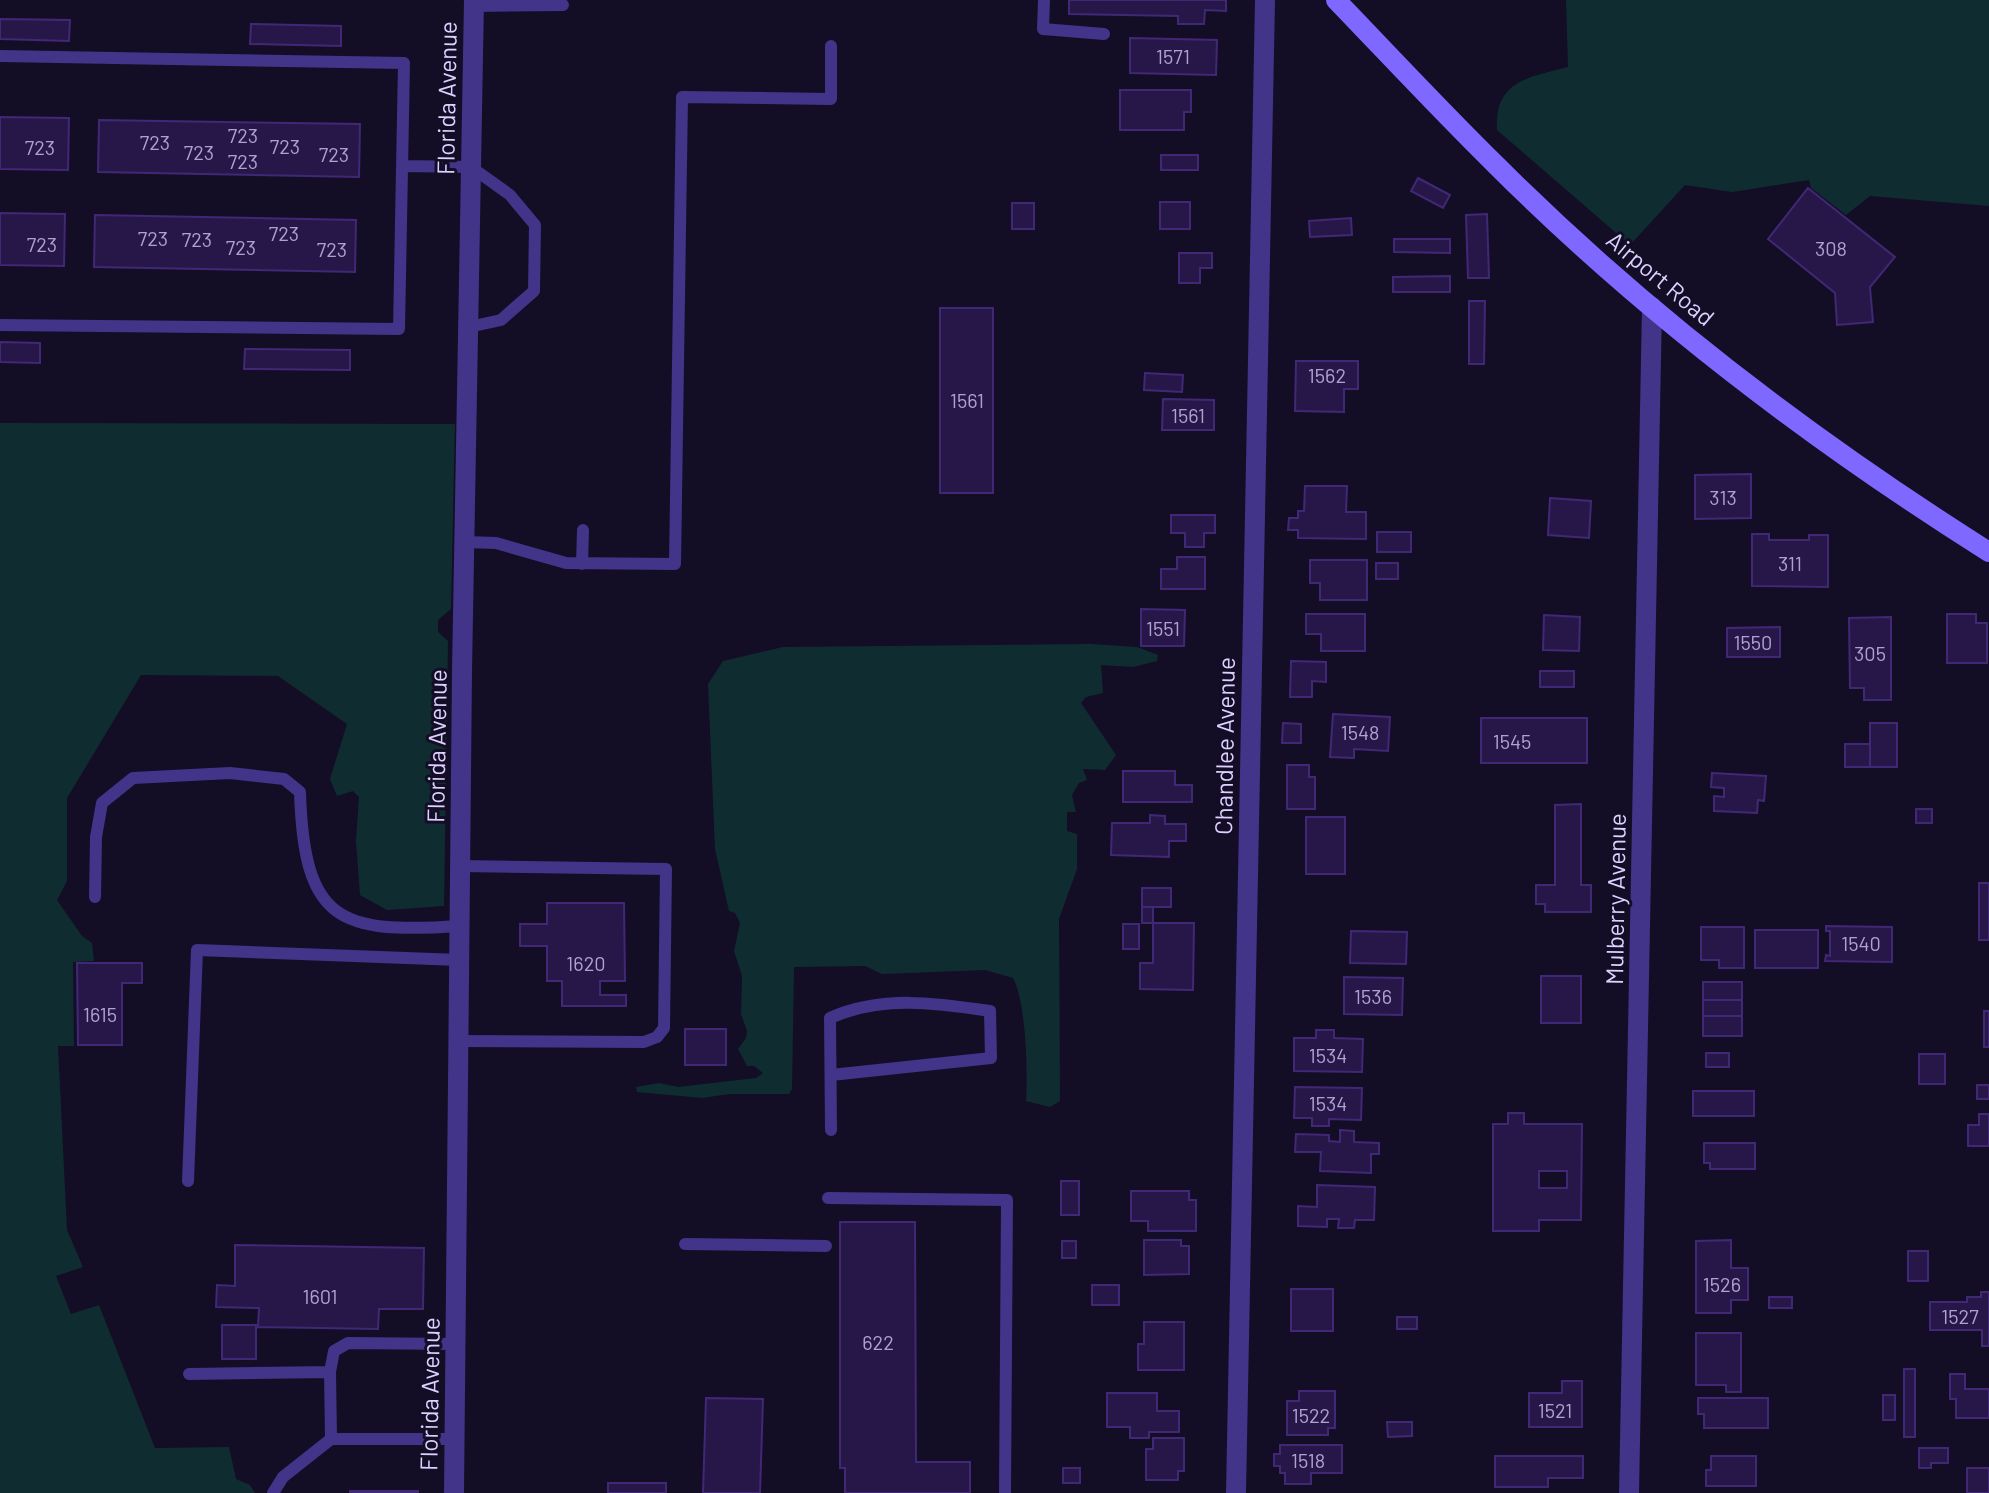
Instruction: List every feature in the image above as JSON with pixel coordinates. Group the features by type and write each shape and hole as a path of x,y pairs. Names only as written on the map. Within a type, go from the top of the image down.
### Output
{"main road":[{"name":"Airport Road","path":"1336,0 1498,167 1652,307 1832,446 1989,552"}],"street":[{"name":"Chandlee Avenue","path":"1236,1493 1265,0"},
{"name":"Florida Avenue","path":"454,1493 460,866 474,3"},
{"name":"Mulberry Avenue","path":"1629,1493 1652,307"}],"lane":[{"path":"1044,0 1043,29 1104,34"},
{"path":"474,3 563,5"},
{"path":"465,542 496,543 553,561 675,564 682,97 831,99 831,46"},
{"path":"0,56 404,63 399,329 0,325"},
{"path":"403,166 471,167 510,195 535,225 534,291 501,320 469,327"},
{"path":"582,564 583,530"},
{"path":"95,897 96,837 102,803 133,778 230,773 284,779 300,792 308,864 324,902 352,923 398,930 460,926"},
{"path":"459,1041 644,1042 657,1037 664,1028 666,869 460,866"},
{"path":"188,1181 197,950 459,960"},
{"path":"831,1075 991,1058 990,1011 890,1001 851,1009 830,1018 831,1130"},
{"path":"828,1198 1007,1200 1005,1493"},
{"path":"685,1244 826,1246"},
{"path":"331,1439 330,1372 334,1351 348,1343 456,1344"},
{"path":"189,1374 330,1372"},
{"path":"273,1493 283,1477 331,1439 455,1439"}],"green space":[{"path":"1566,0 1989,0 1989,206 1870,196 1846,215 1811,188 1809,180 1732,192 1685,185 1630,245 1497,130 1501,101 1508,91 1528,78 1568,67"},
{"path":"0,423 455,424 451,609 438,620 438,632 448,641 444,906 387,910 360,895 356,841 359,797 353,791 337,796 330,779 347,724 278,676 141,675 67,798 67,881 57,900 82,936 92,943 94,961 73,962 74,1046 58,1046 67,1230 83,1267 56,1276 71,1314 99,1305 155,1448 229,1447 236,1479 250,1485 255,1493 0,1493"},
{"path":"1091,644 1137,647 1158,655 1157,661 1133,667 1101,665 1103,693 1086,697 1081,703 1116,755 1105,770 1083,769 1087,780 1079,783 1072,795 1076,812 1067,812 1067,831 1077,834 1077,869 1059,919 1060,1101 1050,1107 1026,1101 1023,1020 1013,978 985,970 882,974 865,966 794,967 792,1089 789,1094 729,1094 702,1098 637,1092 636,1087 659,1083 678,1087 756,1078 763,1073 754,1066 747,1066 738,1049 747,1031 741,1014 742,976 734,951 740,923 735,913 729,911 715,849 708,684 723,661 783,647"}],"building":[{"path":"1069,0 1226,0 1226,11 1205,10 1204,24 1178,24 1178,16 1069,14"},
{"path":"0,19 70,20 69,41 0,39"},
{"path":"251,24 341,26 341,46 250,44"},
{"path":"1130,38 1217,40 1216,75 1130,73"},
{"path":"1120,90 1191,90 1191,112 1184,112 1184,130 1120,130"},
{"path":"0,117 69,118 68,170 0,169"},
{"path":"99,120 360,124 359,177 98,172"},
{"path":"1161,155 1198,155 1198,170 1161,170"},
{"path":"1418,178 1450,195 1443,208 1411,191"},
{"path":"1808,188 1895,257 1870,287 1873,322 1837,325 1835,293 1768,239"},
{"path":"1160,202 1190,202 1190,229 1160,229"},
{"path":"1012,203 1034,203 1034,229 1012,229"},
{"path":"0,213 65,214 64,266 0,265"},
{"path":"1487,214 1489,278 1468,278 1466,215"},
{"path":"95,215 356,220 355,272 94,267"},
{"path":"1351,218 1352,235 1310,237 1309,221"},
{"path":"1394,239 1450,239 1450,253 1394,252"},
{"path":"1179,253 1212,253 1212,268 1200,268 1200,283 1179,283"},
{"path":"1450,276 1450,292 1393,292 1393,277"},
{"path":"1469,301 1485,301 1484,364 1469,364"},
{"path":"940,308 993,308 993,493 940,493"},
{"path":"0,342 40,343 40,363 0,362"},
{"path":"245,349 350,350 350,370 244,369"},
{"path":"1296,361 1358,361 1358,389 1344,389 1344,412 1295,411"},
{"path":"1145,373 1183,375 1182,392 1144,390"},
{"path":"1163,399 1214,400 1214,430 1162,430"},
{"path":"1751,474 1751,518 1695,519 1695,475"},
{"path":"1305,486 1347,486 1346,512 1366,512 1366,539 1298,538 1298,530 1288,530 1289,518 1298,518 1298,511 1304,511"},
{"path":"1550,498 1591,501 1589,538 1548,535"},
{"path":"1171,515 1215,515 1215,533 1204,533 1204,547 1185,547 1185,533 1171,533"},
{"path":"1377,532 1411,532 1411,552 1377,552"},
{"path":"1752,534 1769,534 1769,540 1809,540 1809,535 1828,535 1828,587 1752,586"},
{"path":"1177,557 1205,557 1205,589 1161,589 1161,569 1177,569"},
{"path":"1310,560 1367,560 1367,600 1320,600 1320,583 1310,583"},
{"path":"1376,563 1398,563 1398,579 1376,579"},
{"path":"1141,609 1185,610 1184,646 1141,646"},
{"path":"1306,614 1365,614 1365,651 1321,651 1321,634 1306,634"},
{"path":"1947,614 1976,614 1976,623 1987,623 1987,663 1947,663"},
{"path":"1544,615 1580,617 1579,651 1543,650"},
{"path":"1891,617 1891,700 1864,700 1864,688 1850,688 1849,618"},
{"path":"1780,627 1780,657 1727,657 1727,628"},
{"path":"1291,661 1326,662 1326,682 1312,681 1312,697 1290,697"},
{"path":"1540,671 1574,671 1574,687 1540,687"},
{"path":"1333,714 1390,717 1388,751 1354,749 1354,758 1330,757"},
{"path":"1481,718 1587,718 1587,763 1481,763"},
{"path":"1283,723 1301,724 1301,743 1282,743"},
{"path":"1870,723 1897,723 1897,767 1870,767"},
{"path":"1845,744 1870,744 1870,767 1845,767"},
{"path":"1287,765 1309,765 1309,777 1315,777 1315,809 1287,809"},
{"path":"1123,771 1175,771 1175,785 1192,785 1192,802 1123,802"},
{"path":"1712,773 1766,776 1764,801 1758,800 1757,813 1714,811 1714,796 1724,797 1724,788 1711,787"},
{"path":"1581,804 1581,885 1591,885 1591,912 1545,912 1545,904 1536,904 1536,885 1555,885 1555,805"},
{"path":"1916,809 1932,809 1932,823 1916,823"},
{"path":"1150,815 1165,816 1165,824 1186,824 1186,841 1169,841 1169,857 1111,855 1112,823 1150,823"},
{"path":"1306,817 1345,817 1345,874 1306,874"},
{"path":"1979,883 1989,883 1989,940 1979,940"},
{"path":"1142,888 1171,888 1171,907 1142,907"},
{"path":"547,903 624,903 625,981 600,981 600,995 626,995 626,1006 562,1006 562,981 547,981 547,946 520,946 520,924 547,924"},
{"path":"1142,907 1153,907 1153,923 1142,923"},
{"path":"1153,923 1194,923 1193,990 1140,989 1140,963 1153,963"},
{"path":"1123,924 1139,924 1139,949 1123,949"},
{"path":"1826,926 1892,927 1892,962 1825,961 1826,955 1830,956 1830,931 1826,931"},
{"path":"1701,927 1744,927 1744,968 1719,968 1719,960 1701,960"},
{"path":"1755,930 1818,930 1818,968 1755,968"},
{"path":"1351,931 1407,932 1406,964 1350,963"},
{"path":"77,963 142,963 142,983 122,983 122,1045 78,1045"},
{"path":"1541,976 1581,976 1581,1023 1541,1023"},
{"path":"1344,977 1403,978 1402,1015 1344,1014"},
{"path":"1703,982 1742,982 1742,1000 1703,1000"},
{"path":"1703,1000 1742,1000 1742,1016 1703,1016"},
{"path":"1984,1011 1989,1011 1989,1047 1984,1047"},
{"path":"1703,1016 1742,1016 1742,1036 1703,1036"},
{"path":"685,1029 726,1029 726,1065 685,1065"},
{"path":"1316,1030 1334,1030 1334,1038 1363,1039 1362,1072 1294,1071 1294,1038 1316,1038"},
{"path":"1706,1053 1729,1053 1729,1067 1706,1067"},
{"path":"1919,1054 1945,1054 1945,1084 1919,1084"},
{"path":"1977,1085 1989,1085 1989,1099 1977,1099"},
{"path":"1295,1087 1362,1088 1361,1120 1329,1119 1329,1126 1312,1126 1312,1118 1294,1118"},
{"path":"1693,1091 1754,1091 1754,1116 1693,1116"},
{"path":"1508,1113 1524,1113 1524,1124 1582,1124 1581,1220 1539,1220 1539,1231 1493,1231 1493,1124 1508,1124","holes":["1539,1171 1567,1171 1567,1188 1539,1188"]},
{"path":"1979,1114 1989,1114 1989,1146 1968,1146 1968,1125 1979,1125"},
{"path":"1340,1130 1354,1131 1354,1142 1379,1143 1379,1154 1371,1154 1371,1173 1320,1171 1321,1152 1295,1152 1296,1134 1329,1135 1329,1141 1340,1142"},
{"path":"1704,1143 1755,1143 1755,1169 1710,1169 1710,1163 1704,1163"},
{"path":"1061,1181 1079,1181 1079,1215 1061,1215"},
{"path":"1317,1185 1375,1187 1374,1220 1355,1220 1354,1228 1338,1228 1339,1219 1327,1219 1327,1227 1298,1226 1298,1206 1317,1207"},
{"path":"1131,1191 1189,1191 1189,1200 1196,1200 1196,1231 1148,1231 1148,1221 1131,1221"},
{"path":"840,1222 915,1222 916,1462 970,1462 970,1493 845,1493 845,1468 840,1468"},
{"path":"1144,1240 1181,1240 1181,1246 1189,1246 1189,1274 1144,1275"},
{"path":"1731,1240 1731,1268 1748,1268 1748,1300 1731,1300 1731,1313 1696,1313 1696,1241"},
{"path":"1062,1241 1076,1241 1076,1258 1062,1258"},
{"path":"235,1245 424,1248 423,1309 379,1309 378,1329 258,1327 259,1308 216,1307 217,1285 235,1286"},
{"path":"1908,1251 1928,1251 1928,1281 1908,1281"},
{"path":"1092,1285 1119,1285 1119,1305 1092,1305"},
{"path":"1291,1289 1333,1289 1333,1331 1291,1331"},
{"path":"1981,1292 1989,1292 1989,1346 1982,1346 1982,1330 1930,1330 1930,1302 1967,1302 1967,1297 1981,1297"},
{"path":"1769,1297 1792,1297 1792,1308 1769,1308"},
{"path":"1397,1317 1417,1317 1417,1329 1397,1329"},
{"path":"1144,1322 1184,1322 1184,1370 1138,1370 1138,1344 1144,1344"},
{"path":"222,1325 256,1325 256,1359 222,1359"},
{"path":"1696,1333 1741,1333 1741,1392 1726,1392 1726,1385 1696,1385"},
{"path":"1904,1369 1915,1369 1915,1437 1904,1437"},
{"path":"1950,1374 1965,1374 1965,1389 1989,1389 1989,1418 1956,1418 1956,1399 1950,1399"},
{"path":"1562,1381 1582,1381 1582,1427 1529,1427 1529,1393 1562,1393"},
{"path":"1299,1391 1335,1391 1335,1428 1328,1428 1328,1435 1287,1435 1287,1401 1299,1401"},
{"path":"1107,1393 1157,1393 1157,1411 1179,1411 1179,1432 1149,1432 1149,1438 1130,1438 1130,1427 1107,1427"},
{"path":"1883,1395 1895,1395 1895,1420 1883,1420"},
{"path":"706,1398 763,1399 760,1493 703,1493"},
{"path":"1698,1398 1768,1398 1768,1428 1704,1428 1704,1414 1698,1414"},
{"path":"1387,1422 1412,1422 1412,1436 1388,1437"},
{"path":"1153,1438 1184,1438 1184,1471 1178,1471 1178,1480 1146,1480 1146,1449 1153,1449"},
{"path":"1280,1445 1342,1445 1342,1473 1311,1473 1311,1484 1285,1484 1285,1473 1280,1473 1280,1466 1274,1466 1274,1454 1280,1454"},
{"path":"1919,1448 1948,1448 1948,1463 1931,1463 1931,1468 1919,1468"},
{"path":"1495,1456 1583,1456 1583,1478 1548,1478 1548,1487 1495,1487"},
{"path":"1711,1456 1756,1456 1756,1486 1706,1486 1706,1470 1711,1470"},
{"path":"1063,1468 1080,1468 1080,1483 1063,1483"},
{"path":"1967,1468 1989,1468 1989,1493 1967,1493"},
{"path":"608,1483 666,1483 666,1493 608,1493"},
{"path":"418,1491 418,1493 350,1493"}]}
